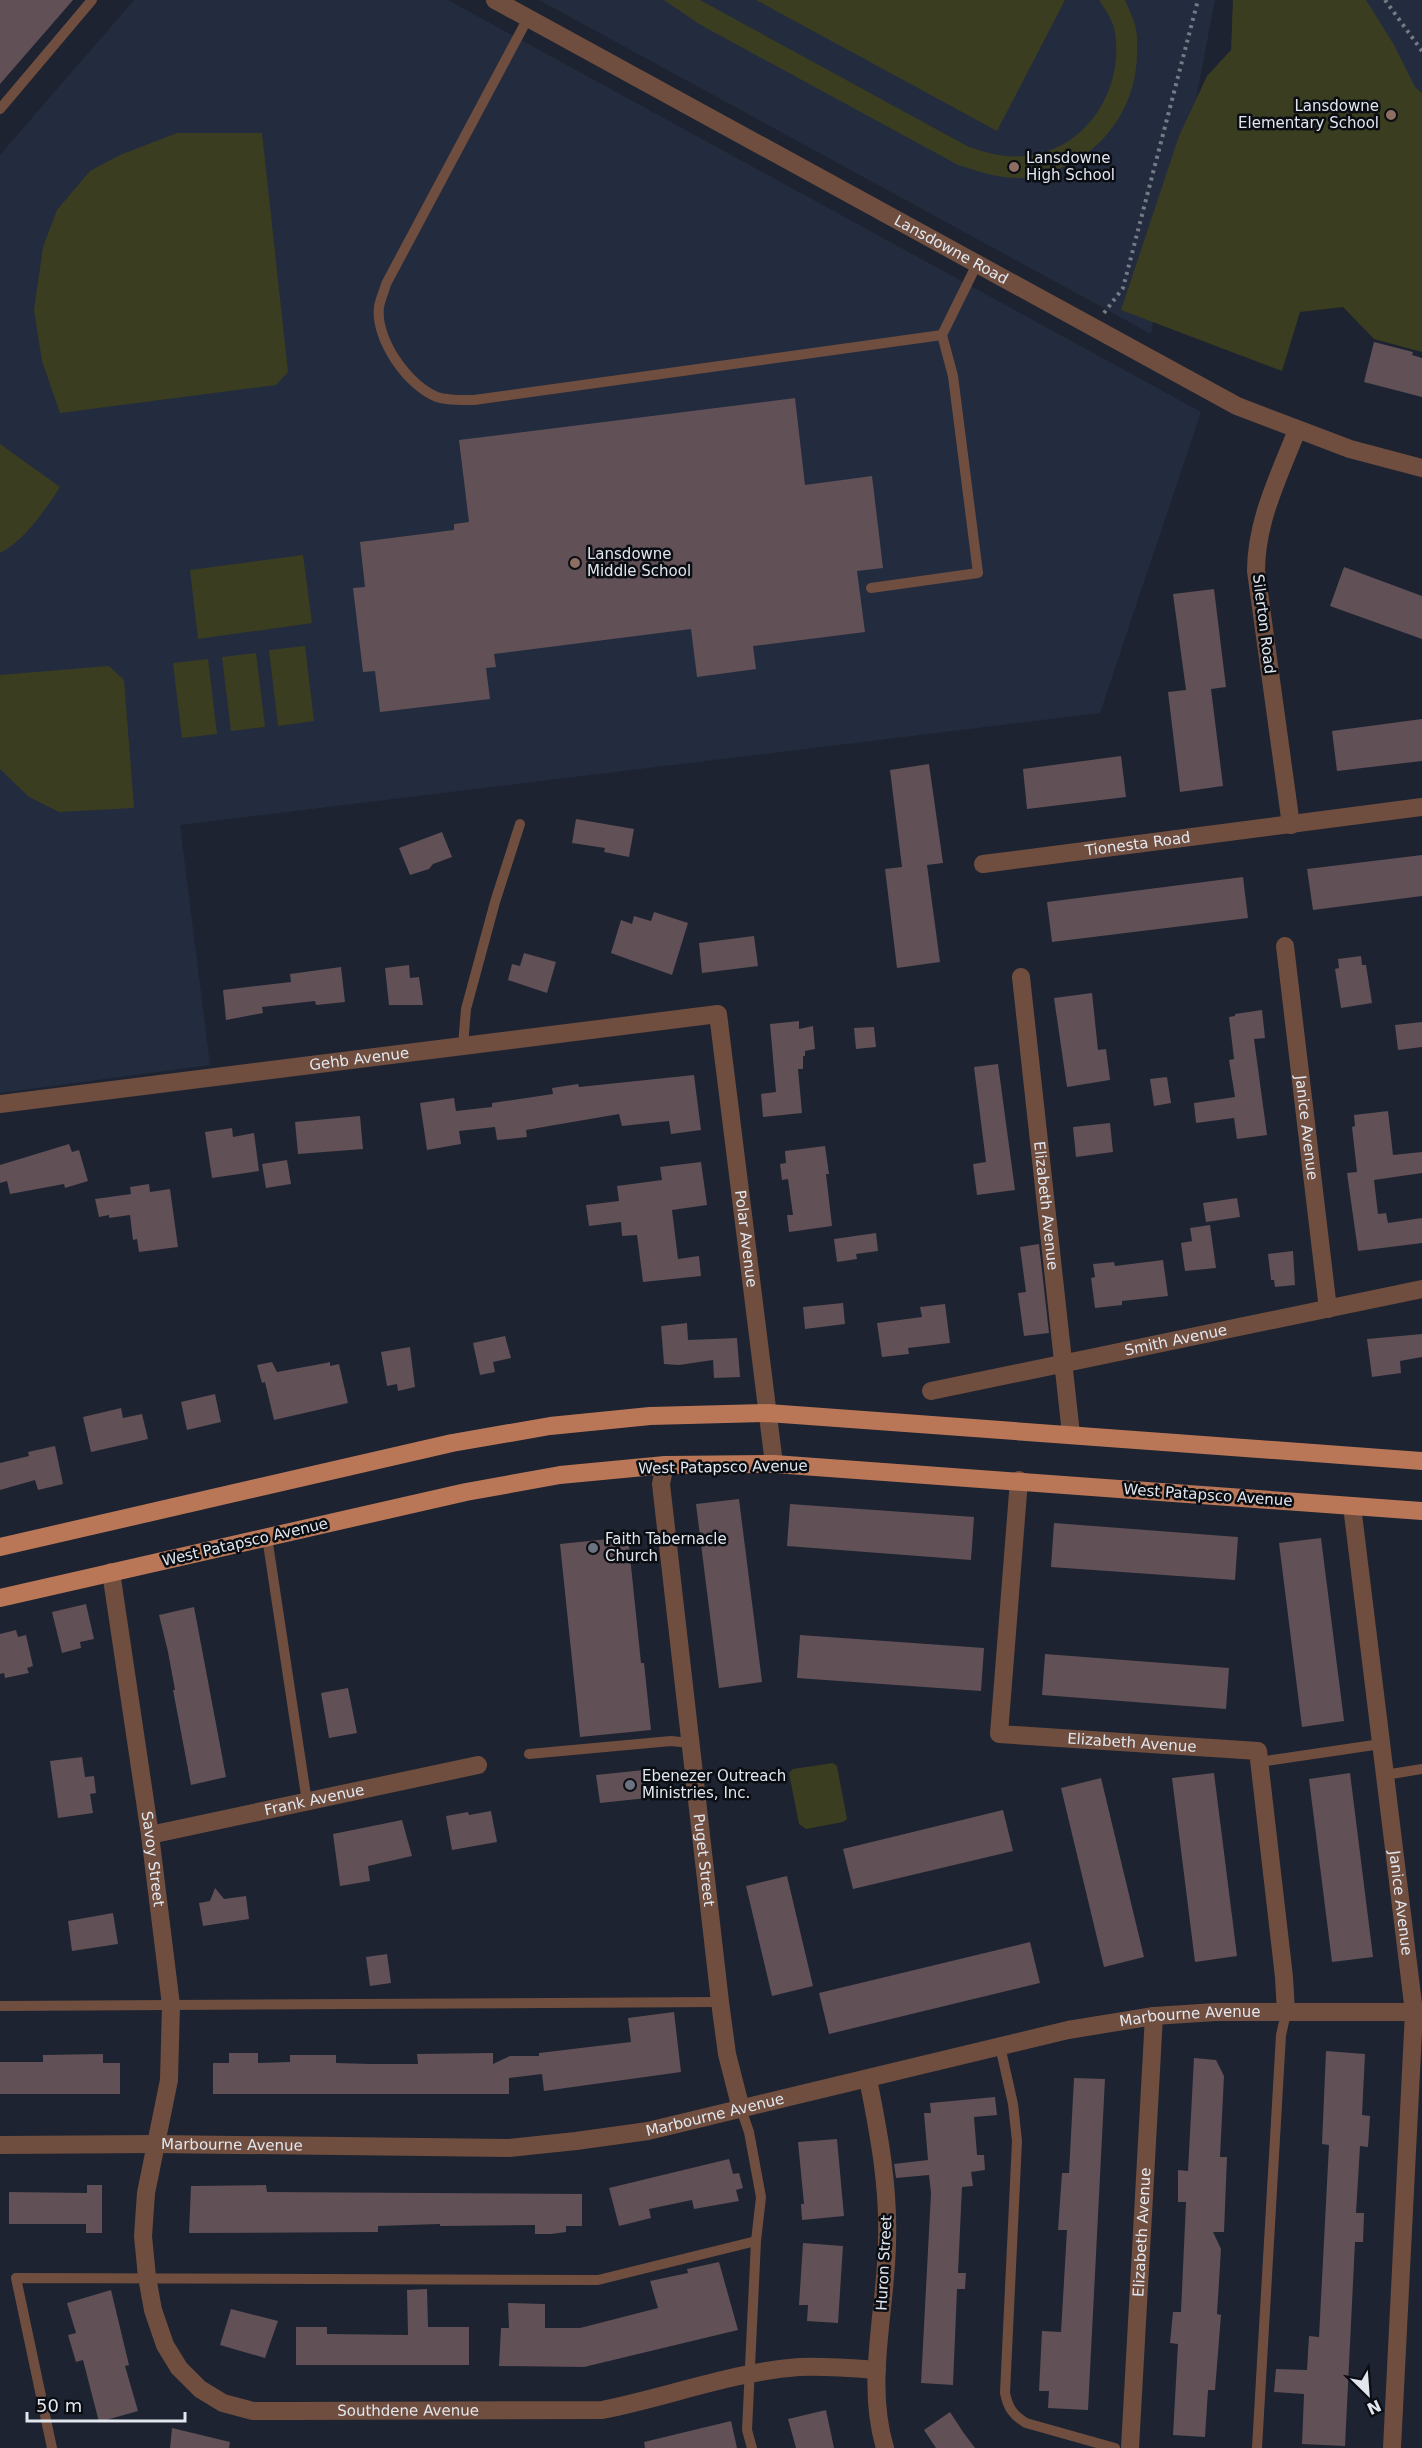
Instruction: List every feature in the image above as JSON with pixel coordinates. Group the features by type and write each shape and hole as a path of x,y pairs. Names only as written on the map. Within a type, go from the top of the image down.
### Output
{"main road":[{"path":"0,1547 463,1441 550,1426 650,1416 768,1413 1422,1461"},
{"name":"West Patapsco Avenue","path":"0,1598 466,1492 560,1475 665,1465 774,1464 1422,1511"}],"street":[{"name":"Lansdowne Road","path":"495,0 1237,406 1350,449 1422,468"},
{"name":"Silerton Road","path":"1291,825 1256,571 1256,548 1272,492 1297,430"},
{"name":"Tionesta Road","path":"984,864 1422,807"},
{"name":"Janice Avenue","path":"1285,946 1328,1309"},
{"name":"Elizabeth Avenue","path":"1021,977 1071,1434"},
{"name":"Gehb Avenue","path":"0,1104 718,1014"},
{"name":"Polar Avenue","path":"718,1014 774,1464"},
{"name":"Smith Avenue","path":"931,1391 1422,1289"},
{"name":"Puget Street","path":"665,1465 661,1484 720,2002 727,2054 741,2109"},
{"name":"Elizabeth Avenue","path":"1019,1480 999,1734 1258,1751 1259,1762"},
{"name":"Janice Avenue","path":"1352,1506 1381,1744 1418,2012 1392,2448"},
{"name":"Savoy Street","path":"111,1572 150,1835 171,2005 169,2080 155,2144"},
{"path":"1259,1762 1284,1977 1286,2013"},
{"name":"Frank Avenue","path":"150,1835 478,1765"},
{"name":"Marbourne Avenue","path":"0,2145 155,2144 509,2148 648,2131 1068,2030 1154,2016 1216,2012 1418,2012"},
{"name":"Elizabeth Avenue","path":"1130,2448 1154,2016"},
{"name":"Huron Street","path":"868,2079 883,2152 887,2194 887,2245 877,2370 878,2424 885,2448"},
{"name":"Southdene Avenue","path":"155,2144 146,2193 143,2236 153,2310 165,2345 179,2368 200,2390 224,2403 253,2411 602,2410 639,2403 750,2374 799,2367 877,2370"}],"lane":[{"path":"0,109 92,0"},
{"path":"528,18 386,284 379,308 381,329 388,348 405,372 422,388 436,396 453,400 474,400 942,335"},
{"path":"871,588 978,573 953,376 942,335 977,264"},
{"path":"463,1046 466,1009 495,902 520,824"},
{"path":"267,1537 307,1802"},
{"path":"529,1754 671,1741 690,1743"},
{"path":"1259,1762 1381,1744"},
{"path":"1385,1774 1422,1769"},
{"path":"0,2006 720,2002"},
{"path":"1257,2448 1281,2035 1286,2013"},
{"path":"1000,2046 1016,2125 1005,2393 1008,2407 1015,2416 1026,2423 1115,2448"},
{"path":"741,2109 749,2132 761,2197 756,2241 747,2430 752,2448"},
{"path":"52,2448 16,2278 598,2280 756,2241"}],"path":[{"path":"1092,328 1123,288 1198,0"},
{"path":"1385,0 1422,51"}],"shaded area":[{"name":"Lansdowne Middle School","path":"134,0 448,0 1201,412 1100,713 180,825 210,1065 0,1093 0,155"},
{"name":"Lansdowne High School","path":"539,0 1215,0 1151,334"},
{"name":"Lansdowne Elementary School","path":"1299,0 1422,0 1422,230"}],"green space":[{"path":"664,0 700,0 967,146 996,154 1025,156 1047,152 1066,143 1083,130 1096,114 1107,96 1116,54 1113,24 1099,0 1125,0 1137,33 1134,80 1128,100 1118,120 1090,151 1052,172 1021,178 1003,177 958,165 699,24"},
{"path":"756,0 1065,0 997,131"},
{"path":"1233,0 1366,0 1394,45 1415,87 1422,93 1422,352 1374,339 1343,307 1300,312 1282,371 1121,310 1179,136 1207,76 1231,50"},
{"path":"177,133 262,133 288,372 276,385 60,413 42,361 34,310 43,247 57,210 90,171 120,155"},
{"path":"0,444 60,487 26,533 0,553"},
{"path":"303,555 312,623 198,639 190,570"},
{"path":"305,646 314,721 278,726 269,650"},
{"path":"256,653 265,727 231,731 222,657"},
{"path":"208,659 217,734 182,738 173,663"},
{"path":"109,666 124,680 134,808 59,812 29,797 0,769 0,675"},
{"path":"833,1763 837,1766 847,1819 843,1822 806,1829 799,1824 789,1773 793,1769"}],"building":[{"path":"0,0 73,0 0,84"},
{"path":"1374,342 1413,352 1412,355 1422,358 1422,397 1364,382"},
{"path":"795,398 805,485 872,476 883,568 857,571 865,632 753,646 756,669 697,677 691,629 494,654 496,667 486,668 490,699 380,712 375,671 363,672 353,588 365,587 360,542 454,530 454,524 469,522 459,440"},
{"path":"1344,567 1422,596 1422,639 1330,606"},
{"path":"1214,589 1226,687 1211,689 1223,786 1180,792 1168,692 1186,690 1173,594"},
{"path":"1422,719 1422,761 1337,771 1332,731"},
{"path":"1121,756 1126,797 1027,809 1023,769"},
{"path":"929,764 943,863 927,865 940,962 897,968 885,869 902,867 890,770"},
{"path":"576,819 634,829 629,857 604,852 605,848 572,843"},
{"path":"442,832 452,857 433,864 429,869 410,875 399,848"},
{"path":"1422,855 1422,896 1313,910 1307,869"},
{"path":"1243,877 1248,918 1052,942 1047,902"},
{"path":"654,912 688,923 672,975 611,953 621,920 632,924 634,916 651,921"},
{"path":"754,936 758,966 702,973 699,943"},
{"path":"524,953 556,962 547,993 508,980 512,964 520,966"},
{"path":"1361,956 1362,965 1366,965 1372,1003 1341,1008 1335,969 1339,968 1338,959"},
{"path":"409,965 410,978 419,977 423,1005 389,1005 385,968"},
{"path":"341,967 345,1002 316,1005 315,1001 262,1007 263,1013 226,1020 223,990 291,982 290,974"},
{"path":"1092,993 1098,1050 1106,1049 1110,1080 1067,1087 1054,998"},
{"path":"1262,1010 1265,1038 1254,1039 1267,1135 1237,1139 1234,1118 1196,1123 1194,1103 1235,1097 1229,1060 1234,1059 1229,1017"},
{"path":"799,1021 799,1029 813,1026 815,1049 805,1051 803,1069 798,1069 802,1113 763,1117 761,1094 776,1092 770,1024"},
{"path":"1422,1022 1422,1047 1398,1050 1395,1025"},
{"path":"874,1027 876,1047 856,1049 854,1028"},
{"path":"998,1064 1015,1190 977,1195 973,1164 986,1162 974,1067"},
{"path":"694,1075 701,1130 671,1134 669,1121 622,1126 619,1114 526,1130 527,1137 497,1140 495,1127 459,1131 461,1144 427,1150 420,1103 454,1098 456,1111 492,1107 492,1103 553,1094 552,1088 578,1084 579,1087"},
{"path":"1167,1077 1171,1103 1154,1106 1150,1079"},
{"path":"1388,1111 1393,1155 1422,1152 1422,1173 1374,1180 1378,1214 1386,1213 1388,1223 1422,1218 1422,1243 1358,1251 1347,1173 1357,1172 1352,1127 1355,1126 1354,1115"},
{"path":"360,1116 363,1149 298,1154 295,1122"},
{"path":"1110,1123 1113,1152 1076,1157 1073,1127"},
{"path":"232,1128 233,1137 254,1133 259,1171 212,1178 205,1132"},
{"path":"69,1144 72,1152 79,1150 88,1181 65,1188 64,1184 10,1194 7,1181 0,1183 0,1165"},
{"path":"825,1146 832,1226 789,1232 787,1215 793,1215 788,1179 782,1180 780,1164 786,1163 785,1151"},
{"path":"287,1160 291,1184 266,1188 262,1164"},
{"path":"701,1162 707,1205 672,1210 678,1259 699,1256 701,1276 643,1282 637,1235 622,1236 621,1222 589,1226 586,1205 619,1201 617,1186 662,1180 660,1167"},
{"path":"149,1184 150,1192 170,1189 178,1247 139,1252 137,1239 133,1240 130,1215 99,1217 95,1199 131,1194 130,1187"},
{"path":"1237,1198 1240,1217 1206,1222 1203,1203"},
{"path":"1210,1225 1216,1268 1185,1271 1181,1243 1192,1241 1190,1228"},
{"path":"876,1233 878,1251 856,1254 857,1259 837,1262 834,1239"},
{"path":"1039,1244 1049,1333 1024,1336 1018,1293 1026,1292 1020,1247"},
{"path":"1293,1251 1295,1285 1275,1287 1274,1280 1271,1280 1268,1254"},
{"path":"1163,1260 1168,1296 1122,1301 1122,1305 1095,1308 1091,1278 1095,1277 1093,1264 1114,1262 1115,1266"},
{"path":"843,1303 845,1324 805,1329 803,1307"},
{"path":"945,1304 950,1343 908,1348 909,1354 882,1357 877,1323 922,1317 920,1307"},
{"path":"687,1323 688,1340 737,1338 740,1377 714,1378 713,1360 679,1365 664,1364 661,1326"},
{"path":"1422,1334 1422,1357 1400,1361 1401,1373 1372,1377 1367,1339"},
{"path":"505,1336 511,1358 493,1362 495,1372 480,1375 473,1343"},
{"path":"410,1347 415,1387 398,1391 397,1384 387,1386 381,1352"},
{"path":"272,1362 277,1372 330,1362 330,1366 339,1364 348,1403 274,1420 265,1382 262,1383 257,1365"},
{"path":"215,1394 221,1422 187,1430 181,1402"},
{"path":"121,1408 123,1418 142,1414 148,1439 91,1452 83,1417"},
{"path":"55,1446 63,1484 38,1490 35,1480 0,1490 0,1463 29,1456 28,1452"},
{"path":"739,1499 762,1682 719,1688 696,1504"},
{"path":"790,1504 974,1517 971,1560 787,1546"},
{"path":"1054,1523 1238,1537 1235,1580 1051,1567"},
{"path":"628,1537 641,1663 644,1663 651,1730 580,1737 560,1544"},
{"path":"1321,1538 1344,1721 1302,1727 1279,1543"},
{"path":"86,1604 94,1639 80,1642 81,1648 62,1653 52,1612"},
{"path":"194,1607 226,1777 191,1785 168,1652 159,1615"},
{"path":"16,1630 18,1637 26,1635 33,1666 27,1668 29,1673 5,1678 4,1673 0,1674 0,1634"},
{"path":"800,1635 984,1648 981,1691 797,1678"},
{"path":"1045,1654 1229,1668 1226,1709 1042,1695"},
{"path":"348,1688 357,1733 329,1738 321,1693"},
{"path":"82,1757 85,1777 94,1776 96,1793 90,1794 93,1813 58,1818 50,1761"},
{"path":"644,1770 647,1798 600,1803 596,1775"},
{"path":"1214,1773 1237,1956 1195,1962 1172,1778"},
{"path":"1350,1773 1373,1957 1332,1962 1309,1779"},
{"path":"1101,1778 1144,1957 1104,1967 1061,1788"},
{"path":"1003,1810 1013,1851 853,1889 843,1849"},
{"path":"491,1811 497,1842 452,1850 446,1816"},
{"path":"402,1820 412,1856 368,1866 370,1881 340,1886 333,1834"},
{"path":"787,1876 813,1986 772,1996 746,1886"},
{"path":"215,1888 224,1899 246,1896 249,1919 203,1926 199,1903 210,1901"},
{"path":"113,1913 118,1944 72,1951 68,1921"},
{"path":"1030,1942 1040,1983 829,2034 819,1993"},
{"path":"387,1954 391,1983 370,1986 366,1957"},
{"path":"674,2012 681,2072 544,2091 542,2074 509,2078 509,2094 213,2094 213,2063 229,2063 229,2053 258,2053 258,2063 290,2062 290,2055 336,2055 336,2063 418,2064 417,2054 493,2053 493,2064 510,2056 539,2056 539,2053 631,2042 628,2018"},
{"path":"1326,2051 1365,2054 1362,2115 1370,2116 1368,2147 1360,2146 1356,2213 1364,2213 1363,2242 1355,2242 1345,2446 1302,2444 1304,2394 1274,2392 1276,2369 1307,2370 1309,2336 1319,2337 1329,2145 1322,2144"},
{"path":"103,2054 103,2063 120,2063 120,2094 0,2094 0,2062 43,2062 43,2055"},
{"path":"1194,2058 1216,2060 1224,2076 1220,2157 1227,2157 1224,2232 1213,2232 1221,2249 1217,2314 1221,2315 1215,2390 1208,2390 1205,2437 1173,2435 1178,2344 1170,2343 1173,2312 1181,2312 1186,2202 1178,2202 1178,2170 1188,2171"},
{"path":"1074,2078 1105,2079 1088,2410 1048,2408 1049,2391 1039,2391 1042,2331 1061,2332 1067,2230 1058,2230 1062,2173 1069,2173"},
{"path":"995,2097 997,2115 974,2117 977,2155 984,2155 985,2170 971,2172 973,2186 962,2187 958,2273 966,2273 965,2289 957,2289 953,2385 921,2383 931,2193 929,2175 896,2178 894,2164 928,2160 924,2113 931,2113 930,2103"},
{"path":"837,2139 844,2216 802,2220 801,2204 804,2204 798,2142"},
{"path":"729,2159 733,2174 739,2173 743,2188 736,2190 739,2201 694,2209 692,2200 649,2209 651,2218 619,2226 609,2188"},
{"path":"87,2185 102,2185 102,2233 86,2233 86,2224 9,2224 9,2192 87,2193"},
{"path":"266,2185 267,2192 582,2194 582,2226 566,2226 566,2232 551,2234 535,2234 535,2225 440,2226 440,2224 378,2226 378,2232 189,2233 191,2186"},
{"path":"803,2243 843,2246 838,2323 807,2321 808,2305 799,2305"},
{"path":"719,2262 738,2330 584,2367 499,2366 501,2328 509,2328 508,2303 545,2304 545,2328 580,2328 658,2308 650,2281 688,2273 687,2269"},
{"path":"427,2289 428,2327 469,2327 469,2365 296,2365 296,2327 327,2327 327,2334 408,2335 407,2290"},
{"path":"111,2290 129,2365 125,2366 138,2411 99,2422 83,2360 76,2362 68,2335 76,2333 67,2303"},
{"path":"231,2309 278,2321 265,2358 220,2345"},
{"path":"826,2410 834,2448 796,2448 788,2419"},
{"path":"950,2412 975,2448 936,2448 924,2430"},
{"path":"731,2421 737,2448 645,2448 644,2442"},
{"path":"172,2428 230,2442 229,2448 170,2448"}],"place":[{"name":"Lansdowne Elementary School","path":"1391,115"},
{"name":"Lansdowne High School","path":"1014,167"},
{"name":"Lansdowne Middle School","path":"575,563"},
{"name":"Faith Tabernacle Church","path":"593,1548"},
{"name":"Ebenezer Outreach Ministries, Inc.","path":"630,1785"}]}
